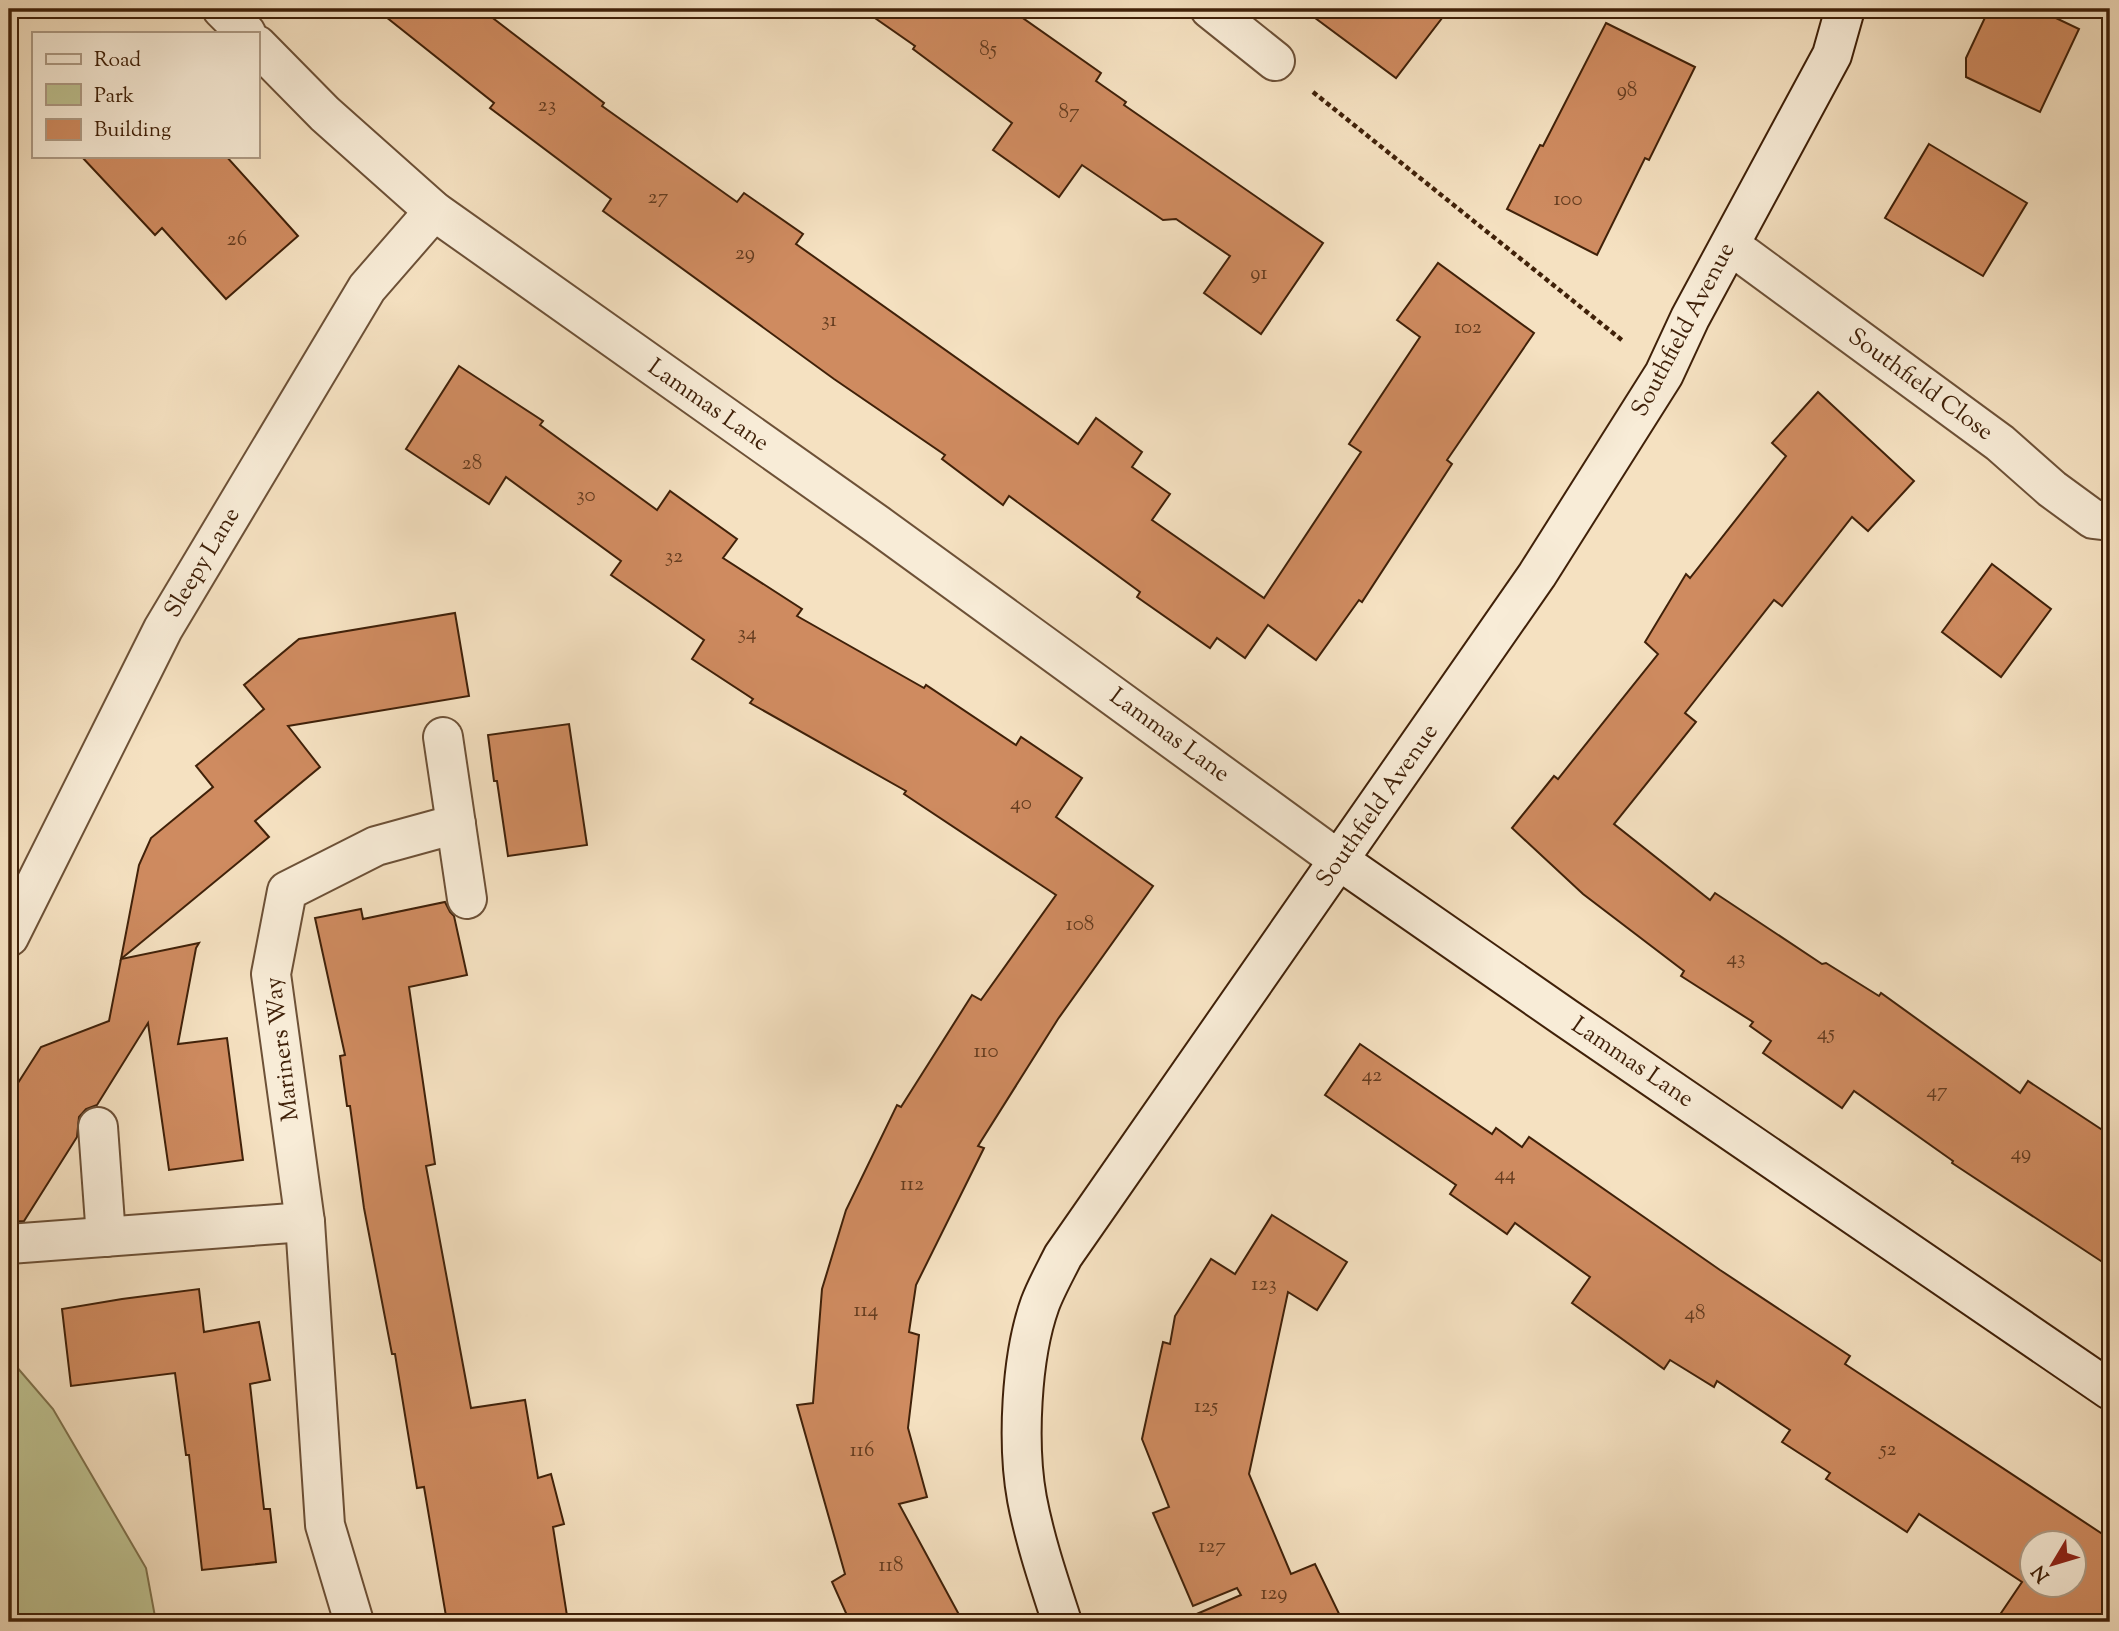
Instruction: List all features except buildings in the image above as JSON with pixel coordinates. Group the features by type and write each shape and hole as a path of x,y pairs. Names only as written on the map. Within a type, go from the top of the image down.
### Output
{"street":[{"path":"222,9 245,32"},
{"path":"1210,9 1275,61"},
{"name":"Southfield Avenue","path":"1062,1622 1027,1498 1021,1426 1027,1357 1040,1305 1062,1256 1537,575 1664,374 1690,318 1832,55 1845,9"},
{"name":"Lammas Lane","path":"259,46 325,114 434,211 878,525 1340,860 2110,1390"},
{"name":"Sleepy Lane","path":"9,937 163,629 367,288 434,211"},
{"name":"Southfield Close","path":"1730,245 2000,443 2052,489 2093,519 2110,521"},
{"path":"443,737 467,899"},
{"name":"Mariners Way","path":"354,1622 325,1525 305,1222 271,974 286,891 376,846 456,824"},
{"path":"97,1127 106,1237"},
{"path":"9,1244 305,1222"}],"path":[{"path":"1275,61 1664,374"}],"green space":[{"path":"9,1358 53,1409 146,1568 156,1622 9,1622"}]}
